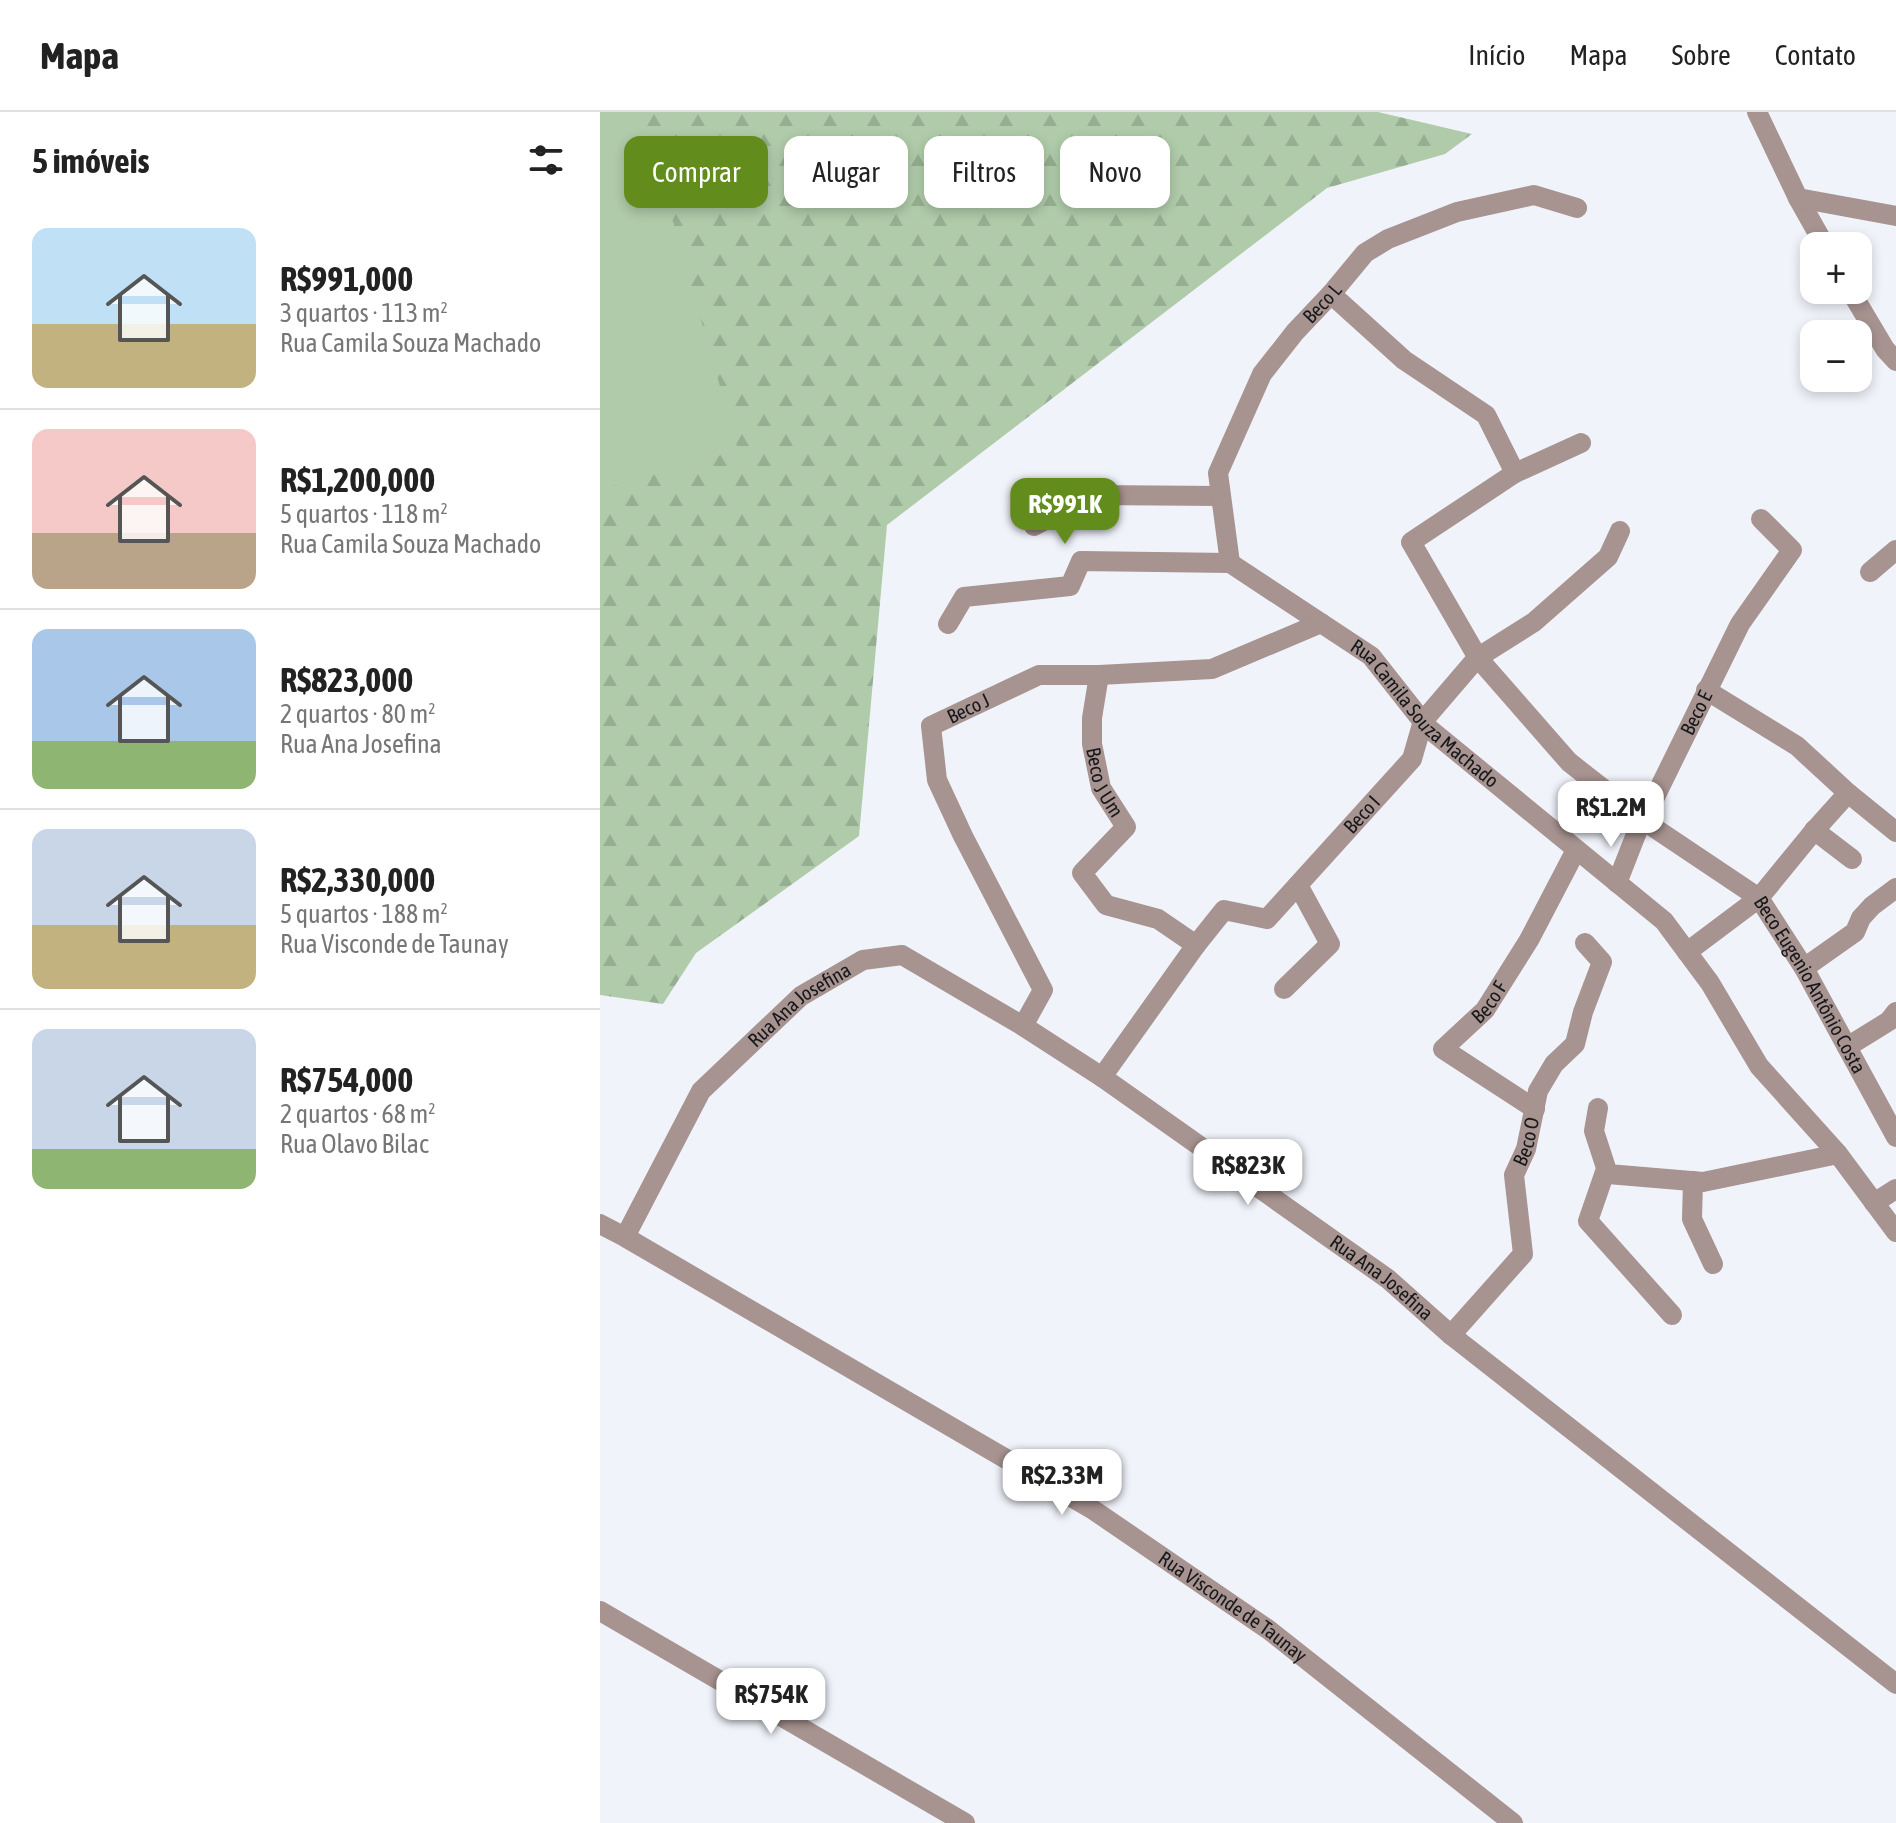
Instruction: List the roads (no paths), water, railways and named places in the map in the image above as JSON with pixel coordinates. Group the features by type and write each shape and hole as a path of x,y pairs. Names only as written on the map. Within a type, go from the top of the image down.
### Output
{"street":[{"path":"1757,112 1817,232"},
{"name":"Beco L","path":"1230,563 1218,473 1262,374 1365,253 1388,239 1457,212 1534,195 1577,208"},
{"path":"1798,198 1896,216"},
{"path":"1331,294 1404,360 1486,415 1515,473 1581,443"},
{"path":"1858,304 1885,349 1896,361"},
{"name":"Beco Eugenio Antônio Costa","path":"1515,473 1411,542 1477,658 1569,762 1642,819 1759,898 1804,968 1894,1127"},
{"path":"1034,526 1092,495 1220,496"},
{"name":"Beco E","path":"1617,883 1642,819 1740,624 1792,550 1761,519"},
{"name":"Beco I","path":"1102,1077 1224,910 1267,919 1412,759 1423,721 1477,658 1534,622 1608,557 1620,531"},
{"path":"1870,572 1896,550"},
{"path":"948,624 964,597 1070,586 1081,561 1230,563"},
{"name":"Rua Camila Souza Machado","path":"1230,563 1371,656 1427,727 1664,921 1710,983 1759,1066 1838,1154 1896,1232"},
{"name":"Beco J","path":"1023,1026 1043,990 937,780 931,726 1039,675 1212,669 1321,623"},
{"name":"Beco J Um","path":"1099,675 1092,718 1092,744 1101,788 1126,827 1082,873 1106,905 1158,919 1196,945"},
{"path":"1706,690 1797,746 1896,832"},
{"path":"1687,952 1759,898 1848,793"},
{"path":"1814,830 1852,859"},
{"name":"Beco F","path":"1535,1109 1443,1049 1485,1010 1529,940 1576,850"},
{"path":"1284,989 1330,944 1298,885"},
{"path":"1804,968 1855,932 1861,918 1872,906 1896,888"},
{"name":"Beco O","path":"1451,1335 1523,1254 1514,1175 1526,1149 1538,1091 1554,1064 1575,1044 1583,1012 1602,962 1585,943"},
{"name":"Rua Ana Josefina","path":"625,1237 701,1091 801,996 863,960 902,955 1102,1077 1388,1279 1451,1335 1896,1684"},
{"path":"1847,1047 1889,1021 1896,1012"},
{"path":"1598,1108 1594,1131 1608,1174 1703,1182 1838,1154"},
{"path":"1606,1169 1588,1221 1672,1315"},
{"path":"1693,1181 1692,1219 1713,1264"},
{"path":"1874,1203 1896,1189"},
{"name":"Rua Visconde de Taunay","path":"600,1224 1092,1509 1269,1630 1513,1823"},
{"path":"600,1611 965,1823"}]}
